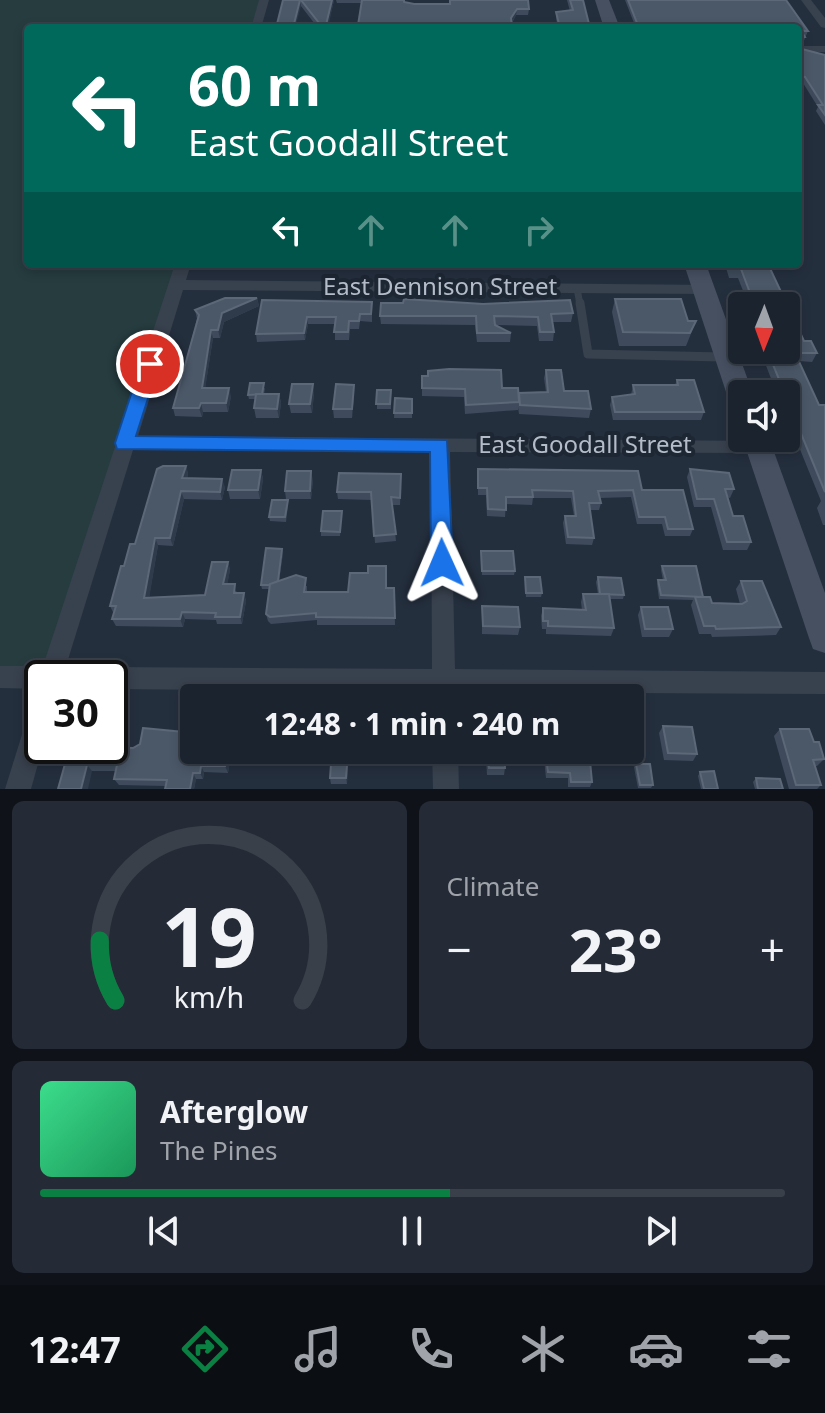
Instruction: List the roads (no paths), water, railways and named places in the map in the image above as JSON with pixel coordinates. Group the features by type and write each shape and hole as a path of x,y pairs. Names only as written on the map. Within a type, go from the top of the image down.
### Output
{"main road":[{"path":"602,0 611,24"},
{"path":"696,268 735,380"},
{"path":"760,452 825,638"}],"street":[{"path":"257,24 264,0"},
{"path":"806,0 825,25"},
{"path":"802,49 825,49"},
{"path":"57,660 182,268"},
{"name":"East Dennison Street","path":"176,285 703,289"},
{"name":"East Goodall Street","path":"124,443 728,442"},
{"path":"440,445 444,684"},
{"path":"0,677 24,677"},
{"path":"128,679 277,684"},
{"path":"644,686 825,683"},
{"path":"18,789 26,764"},
{"path":"445,764 446,789"}],"lane":[{"path":"577,288 588,354 727,357"}]}
